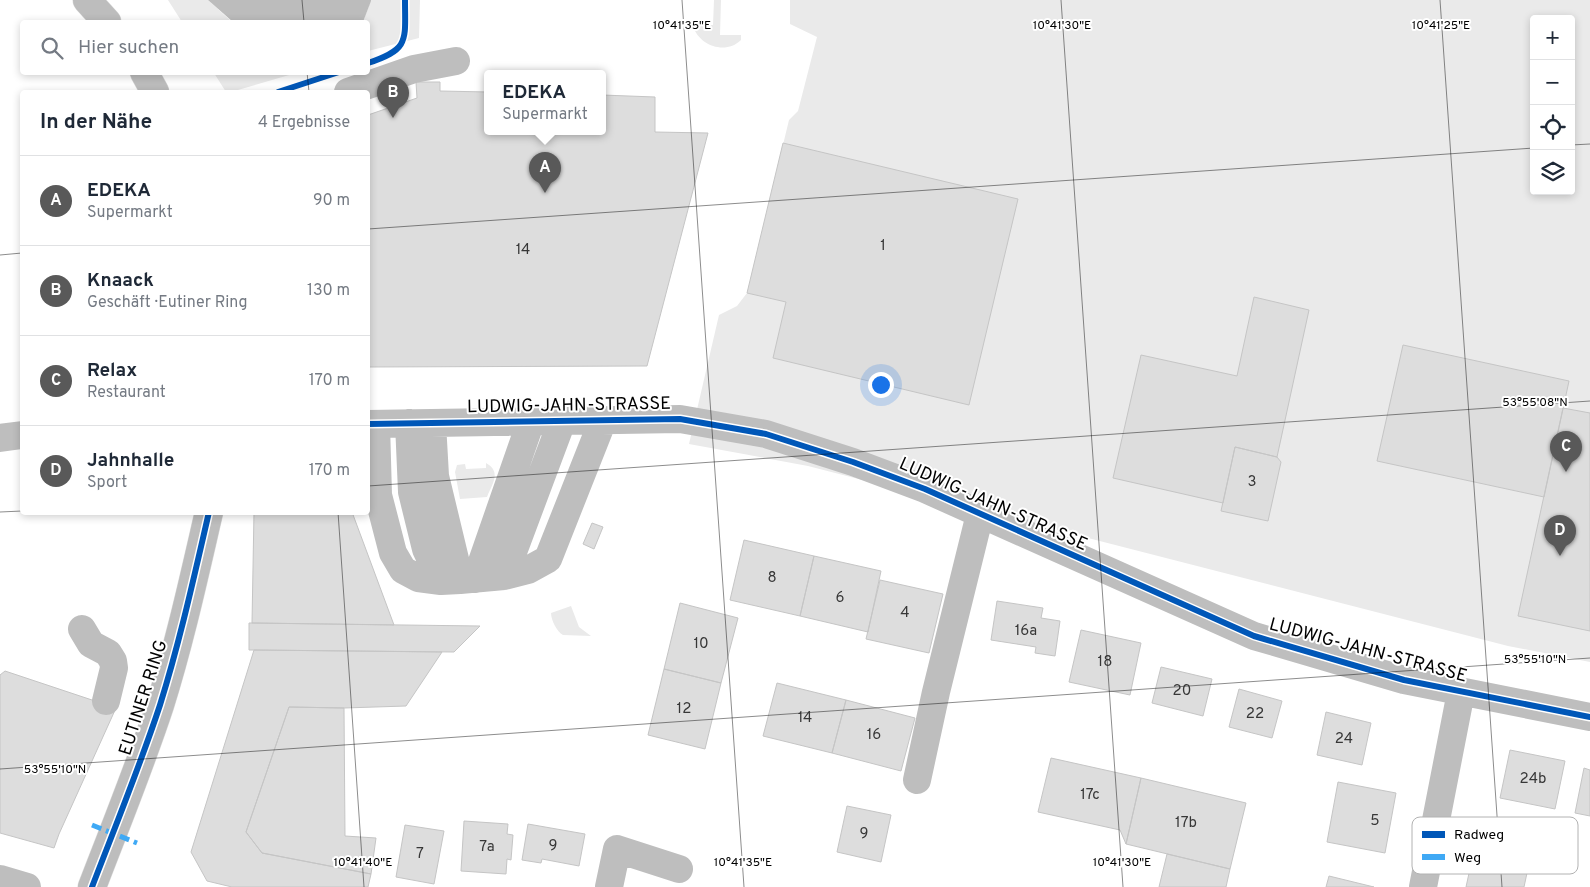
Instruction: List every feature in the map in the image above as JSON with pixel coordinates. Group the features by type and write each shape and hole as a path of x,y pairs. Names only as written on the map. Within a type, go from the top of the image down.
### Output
{"main road":[{"path":"87,0 105,20"},
{"path":"146,75 154,90"},
{"name":"EUTINER RING","path":"92,887 159,706 182,627 208,515"}],"street":[{"path":"354,90 414,69 456,61"},
{"name":"LUDWIG-JAHN-STRASSE","path":"372,424 680,419 766,434 925,489 1254,636 1404,680 1590,717"},
{"path":"372,424 378,494 393,553 403,570 418,578 459,580 504,576 528,570 548,559 603,420"},
{"path":"459,580 531,421"},
{"path":"504,576 562,421"},
{"path":"420,423 412,492 426,549 459,580"},
{"path":"0,438 20,435"},
{"path":"917,780 936,692 980,514"},
{"path":"82,629 91,644 108,653 113,661 114,668 106,701"},
{"path":"1437,817 1461,692"},
{"path":"609,887 617,849 679,869"},
{"path":"1423,887 1426,874"},
{"path":"0,879 27,887"}],"shaded area":[{"path":"168,0 208,0 230,20 181,20"},
{"path":"208,0 371,0 364,20 231,20"},
{"path":"371,0 420,0 419,38 370,50 370,20 364,20"},
{"path":"714,0 721,0 720,35 741,35 741,40 735,45 728,47 714,46 701,39 696,33 693,26 713,25"},
{"path":"790,0 1590,0 1590,662 1508,646 808,466 689,444 719,315 737,306 747,293 789,120 798,111 817,37 790,24"},
{"path":"215,75 289,75 238,90 225,90"},
{"path":"486,463 494,470 495,474 487,497 460,499 455,472 457,465 465,464 466,469 486,468"},
{"path":"571,606 579,627 591,636 563,635 557,629 551,613"}],"building":[{"path":"416,82 440,82 440,91 484,92 484,135 606,135 606,95 655,97 655,132 708,133 647,366 370,367 370,114 417,98"},
{"path":"783,143 1018,199 969,405 773,358 786,302 747,293"},
{"path":"1254,297 1309,310 1277,457 1235,447 1223,503 1113,478 1141,355 1237,376"},
{"path":"1403,345 1569,381 1544,497 1377,461"},
{"path":"1563,408 1590,413 1590,631 1518,616"},
{"path":"1235,447 1277,457 1281,462 1268,521 1221,511"},
{"path":"254,515 353,515 394,625 252,623"},
{"path":"592,523 603,527 594,549 583,544"},
{"path":"744,540 814,556 800,616 730,600"},
{"path":"814,556 881,571 868,632 800,616"},
{"path":"880,580 943,594 929,653 866,639"},
{"path":"997,601 1043,608 1041,618 1060,621 1055,656 1035,653 1036,647 991,640"},
{"path":"680,603 738,618 721,683 664,669"},
{"path":"249,623 480,626 454,652 249,650"},
{"path":"1081,630 1141,643 1130,695 1069,682"},
{"path":"254,650 442,652 406,706 289,707 246,832 262,853 371,874 368,887 232,887 207,881 191,852"},
{"path":"1161,667 1212,679 1203,716 1152,703"},
{"path":"664,669 721,683 705,749 648,735"},
{"path":"5,671 116,708 54,848 0,833 0,675"},
{"path":"777,683 846,700 832,753 763,736"},
{"path":"1239,689 1282,701 1272,738 1229,727"},
{"path":"846,700 915,718 901,771 832,753"},
{"path":"289,707 344,708 345,836 376,838 371,874 262,853 246,832"},
{"path":"1326,712 1371,723 1362,765 1317,755"},
{"path":"1510,750 1565,761 1555,809 1500,798"},
{"path":"1051,758 1141,778 1126,844 1120,830 1038,812"},
{"path":"1584,768 1590,770 1590,816 1575,813"},
{"path":"1141,778 1246,803 1230,869 1126,844"},
{"path":"1338,782 1396,793 1385,853 1327,842"},
{"path":"847,806 891,815 881,862 837,852"},
{"path":"464,821 508,824 507,834 513,835 511,860 507,859 506,874 461,871"},
{"path":"528,824 585,834 579,866 542,859 541,863 522,860"},
{"path":"405,825 444,831 434,884 396,877"},
{"path":"1167,854 1230,869 1226,887 1159,887"},
{"path":"1469,874 1527,874 1524,887 1466,887"},
{"path":"1329,876 1374,887 1326,887"}],"marked path":[{"path":"92,825 137,843"}],"cycle path":[{"path":"370,62 392,53 402,42 405,25 405,0"},
{"path":"284,90 330,75"},
{"path":"370,424 680,419 766,434 853,462 925,489 1254,636 1404,680 1590,717"},
{"path":"92,887 136,774 160,705 180,633 208,515"}],"place":[{"name":"Knaack","path":"393,118"},
{"name":"EDEKA","path":"545,193"},
{"name":"Relax","path":"1566,472"},
{"name":"Jahnhalle","path":"1560,556"}]}
